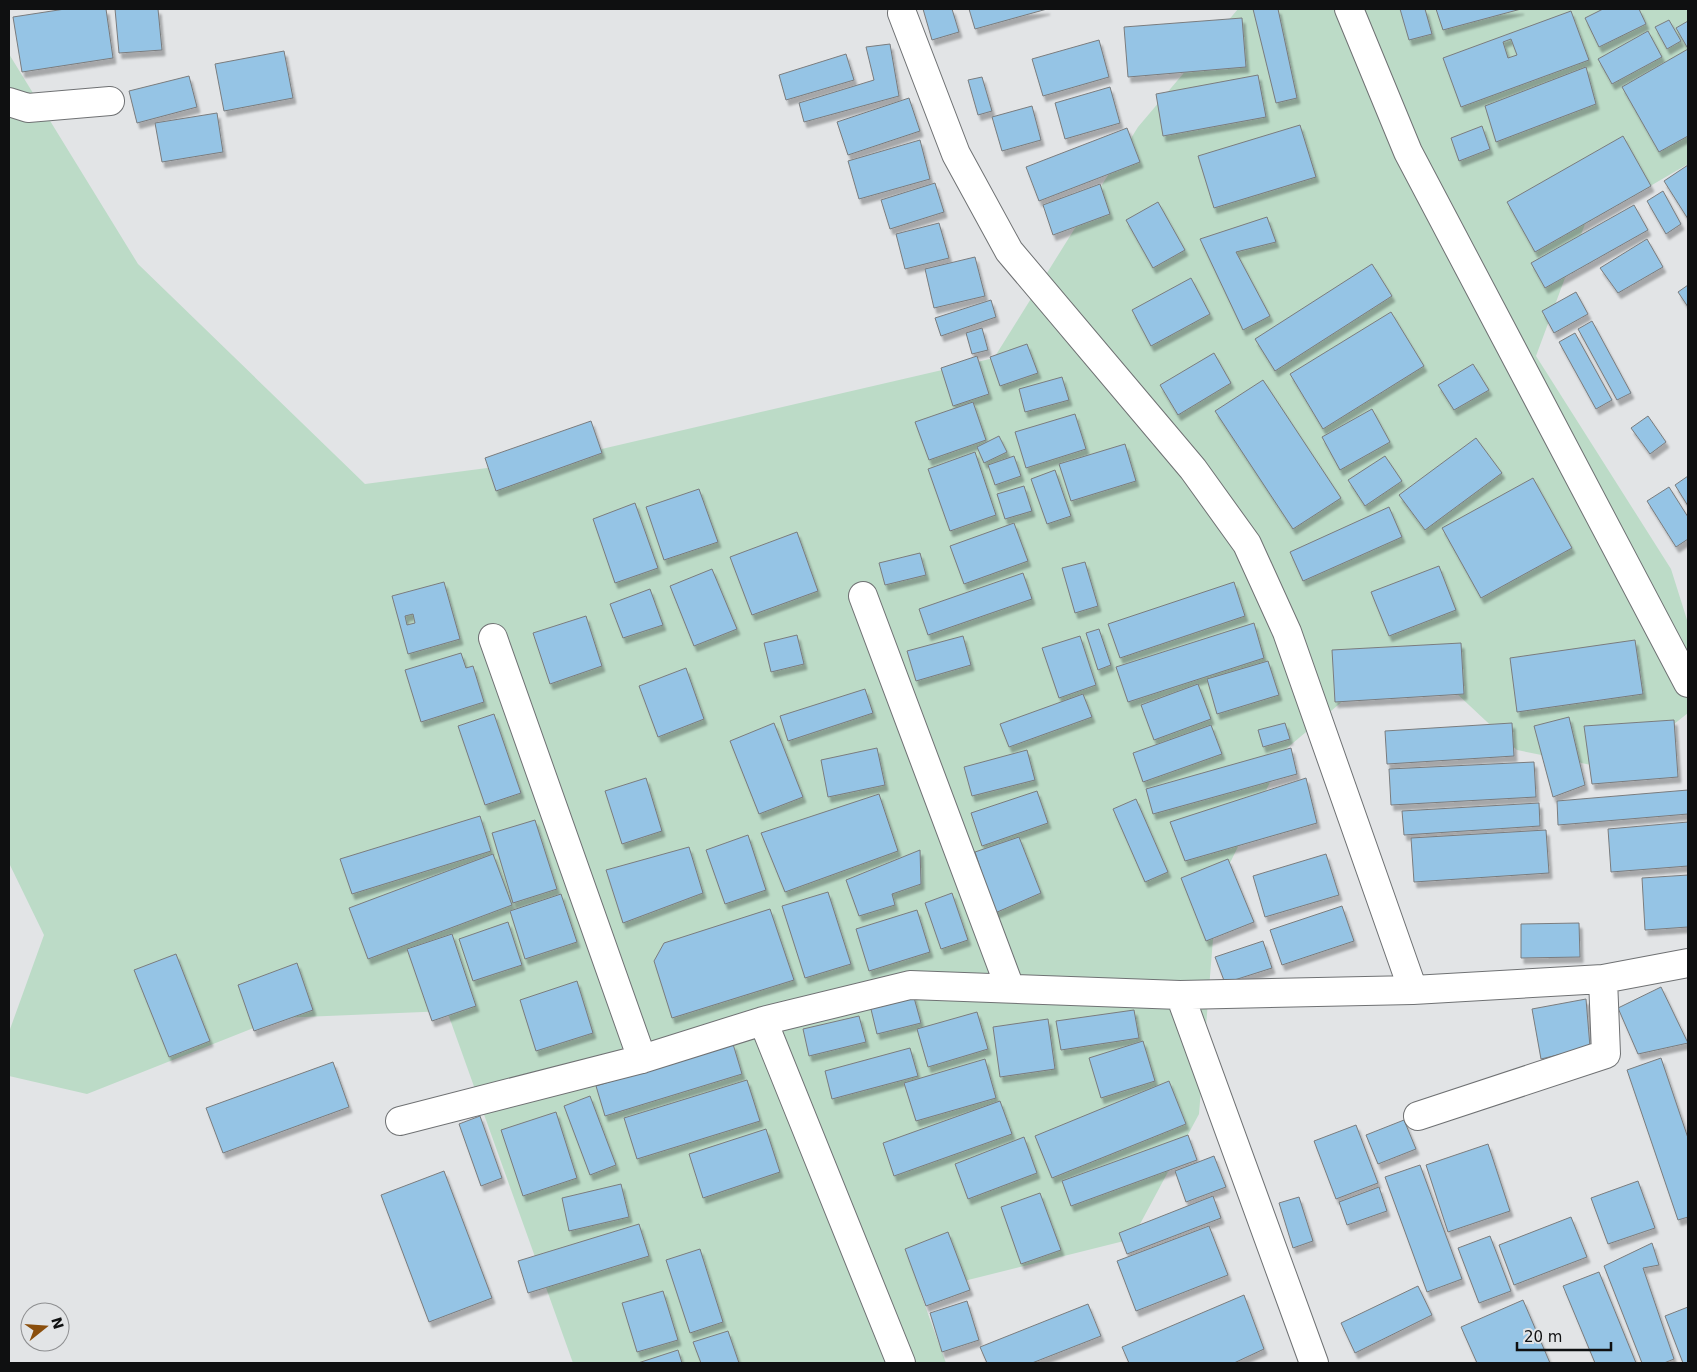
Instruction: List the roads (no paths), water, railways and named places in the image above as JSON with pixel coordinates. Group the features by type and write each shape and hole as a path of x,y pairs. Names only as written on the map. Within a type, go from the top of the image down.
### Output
{"street":[{"path":"1350,9 1408,152 1688,683"},
{"path":"902,13 956,154 1009,251 1193,469 1247,544 1286,632 1413,990"},
{"path":"9,102 28,108 110,101"},
{"path":"863,596 1010,988"},
{"path":"493,638 642,1059"},
{"path":"400,1121 642,1059 763,1021 910,985 1180,995 1413,990 1603,979 1688,963"},
{"path":"1418,1116 1606,1054 1603,979"},
{"path":"1180,995 1314,1363"},
{"path":"763,1021 902,1363"}]}
